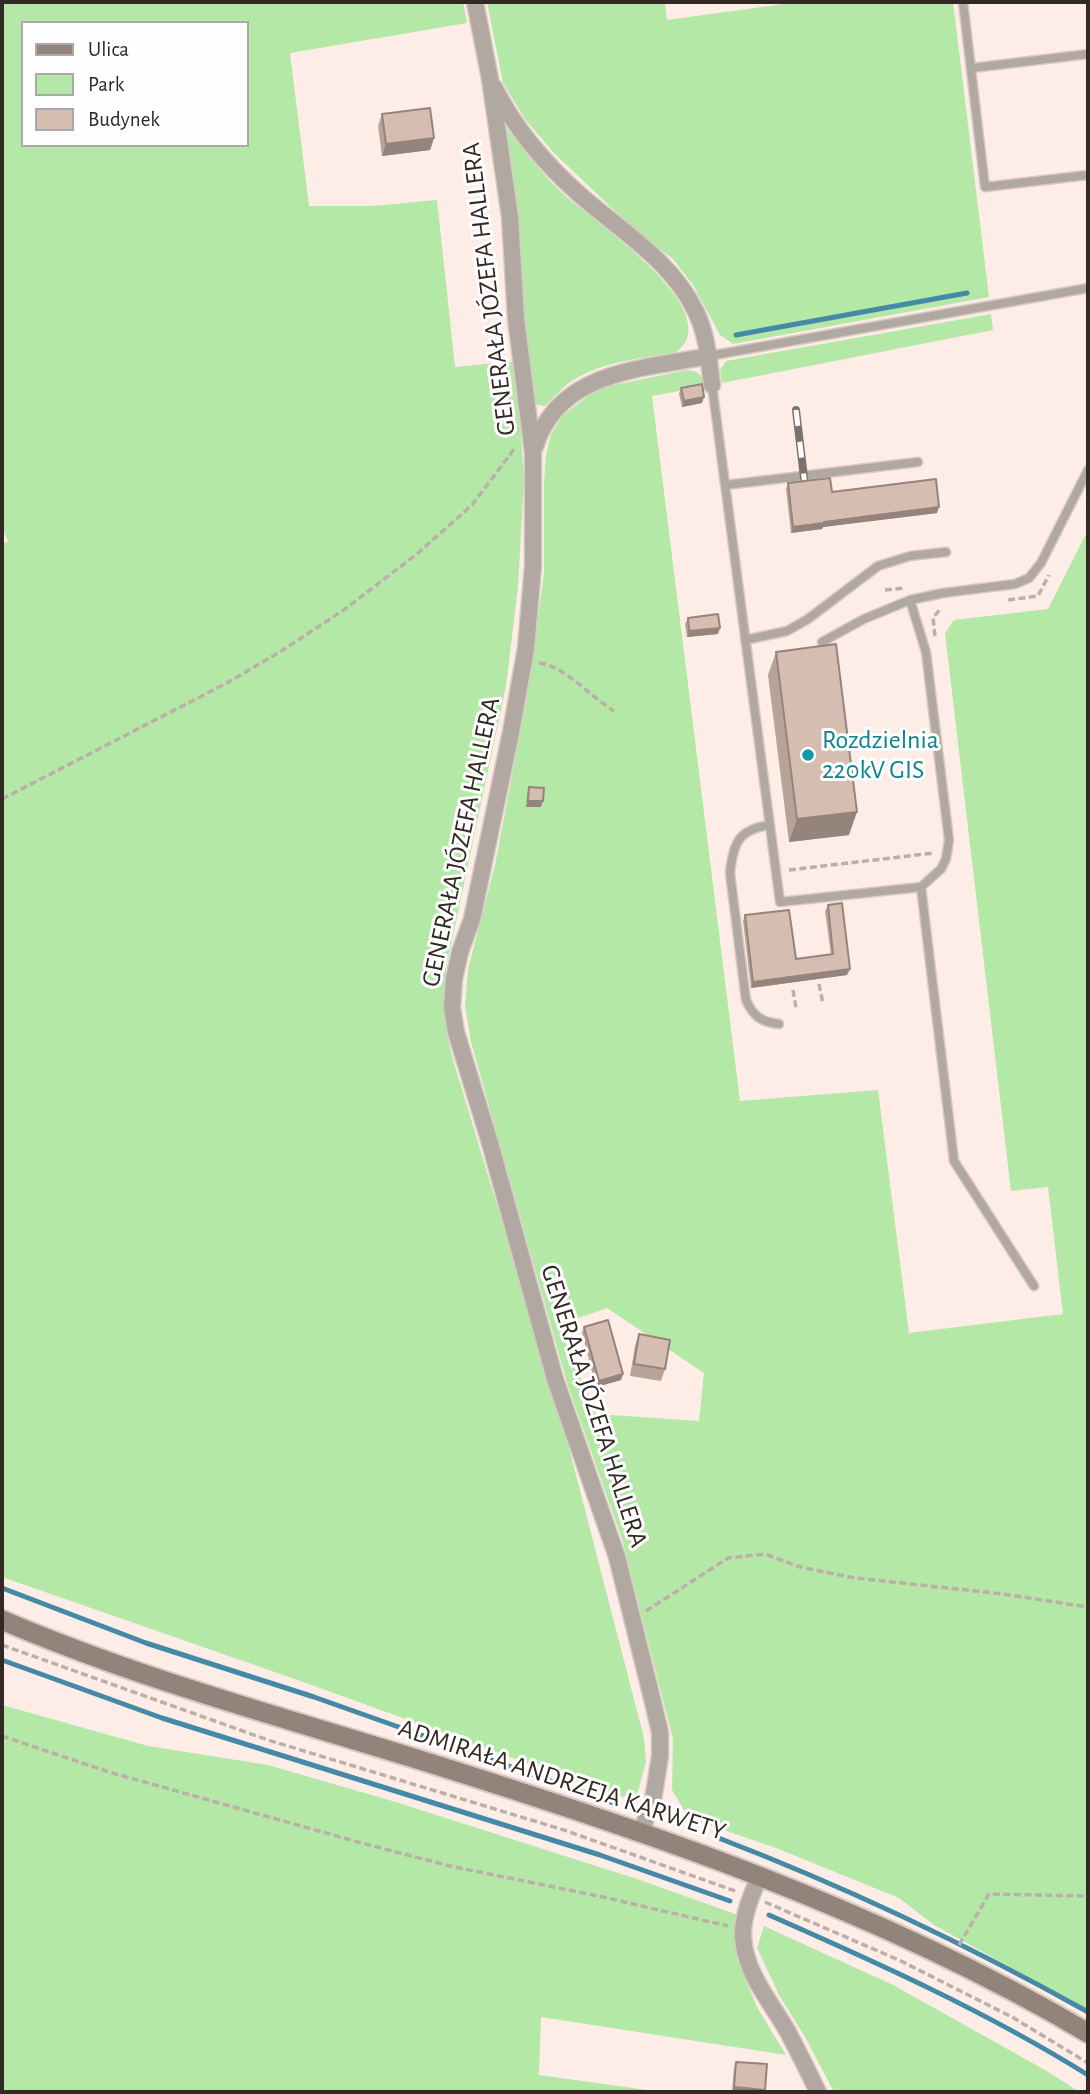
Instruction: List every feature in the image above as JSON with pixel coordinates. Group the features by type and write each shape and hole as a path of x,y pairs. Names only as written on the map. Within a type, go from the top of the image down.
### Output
{"main road":[{"name":"ADMIRAŁA ANDRZEJA KARWETY","path":"2,1620 181,1685 641,1832 760,1875 913,1940 1026,1996 1088,2033"}],"street":[{"name":"GENERAŁA JÓZEFA HALLERA","path":"475,2 509,218 516,319 533,453 533,566 523,661 484,869 454,979 452,1008 456,1032 490,1143 555,1379 603,1513 633,1619 660,1732 659,1774 641,1832"},
{"path":"489,79 507,112 536,151 565,181 666,268 683,289 704,332 712,385"},
{"path":"533,453 546,419 579,388 602,377 709,356"},
{"path":"760,1875 751,1896 743,1929 747,1961 818,2092"}],"lane":[{"path":"963,2 985,187 1088,175"},
{"path":"972,68 1088,54"},
{"path":"709,356 1088,288"},
{"path":"712,385 780,902 921,887 941,869 948,851 948,840 926,652 910,600"},
{"path":"726,485 918,462"},
{"path":"822,642 864,619 910,600 1015,584 1029,578 1041,563 1088,470"},
{"path":"745,640 787,631 808,619 878,566 889,561 946,552"},
{"path":"770,825 755,827 742,835 732,853 730,873 746,1000 752,1013 765,1022 779,1024"},
{"path":"921,887 954,1161 1034,1286"}],"path":[{"path":"2,799 225,684 281,652 345,609 417,554 472,505 530,426"},
{"path":"998,601 1038,596 1051,572"},
{"path":"937,645 933,618 940,608 944,607"},
{"path":"523,661 551,664 594,698 614,710"},
{"path":"776,872 948,851"},
{"path":"819,984 822,1004"},
{"path":"793,990 796,1007"},
{"path":"633,1619 728,1558 765,1554 800,1567 855,1578 1003,1594 1088,1607"},
{"path":"2,1645 268,1740 564,1830 751,1896 901,1961 1012,2017 1088,2063"},
{"path":"2,1736 108,1772 371,1846 450,1866 603,1896 743,1929"},
{"path":"951,1959 989,1894 1088,1896"}],"green space":[{"path":"2,2 463,2 467,23 290,53 309,206 373,206 437,200 455,367 516,361 524,480 518,587 506,686 446,968 444,1014 451,1053 561,1417 644,1738 646,1762 637,1795 620,1797 309,1684 2,1577 2,545 8,541 2,528"},
{"path":"487,2 665,2 667,20 798,2 953,2 989,297 733,344 720,335 693,285 673,259 639,234 554,153 525,119 503,83"},
{"path":"499,120 559,190 641,259 679,302 688,323 686,341 675,353 620,362 593,370 569,383 545,406 537,405 531,398 520,243"},
{"path":"991,314 993,330 722,383 720,370 726,361"},
{"path":"687,370 697,373 704,382 705,386 652,396 740,1101 878,1090 909,1333 1063,1314 1048,1187 1011,1191 945,633 954,620 1048,609 1088,530 1088,2010 934,1925 899,1898 776,1848 689,1818 672,1790 673,1739 622,1539 568,1386 471,1042 465,1006 468,969 495,865 527,696 544,573 546,455 551,434 563,415 599,388","holes":["607,1308 704,1373 699,1421 596,1414 558,1325"]},
{"path":"2,1705 148,1746 268,1765 399,1803 640,1880 738,1915 737,1959 758,2009 786,2055 541,2017 539,2075 662,2092 2,2092"},
{"path":"764,1926 893,1985 1080,2092 834,2092 779,1995 757,1948"}],"building":[{"path":"430,108 434,138 386,144 382,114"},
{"path":"702,384 704,397 684,401 681,388"},
{"path":"830,478 832,492 936,479 939,507 793,527 788,483"},
{"path":"718,614 720,628 689,631 688,618"},
{"name":"Rozdzielnia 220kV GIS","path":"836,644 857,812 797,819 776,652"},
{"path":"529,787 544,788 543,801 528,801"},
{"path":"842,903 850,969 753,982 745,915 789,910 796,959 833,954 828,905"},
{"path":"608,1320 623,1374 599,1381 584,1327"},
{"path":"639,1334 670,1340 665,1369 634,1364"},
{"path":"736,2062 767,2064 765,2090 734,2087"}],"waterway":[{"path":"736,335 967,293"},
{"path":"2,1588 146,1643 314,1697 616,1804"},
{"path":"2,1660 162,1718 600,1855 730,1901"},
{"path":"716,1837 905,1918 1088,2012"},
{"path":"769,1915 971,2009 1088,2075"}],"railway":[{"path":"796,410 805,486"}],"place":[{"name":"Rozdzielnia 220kV GIS","path":"808,755"}]}
